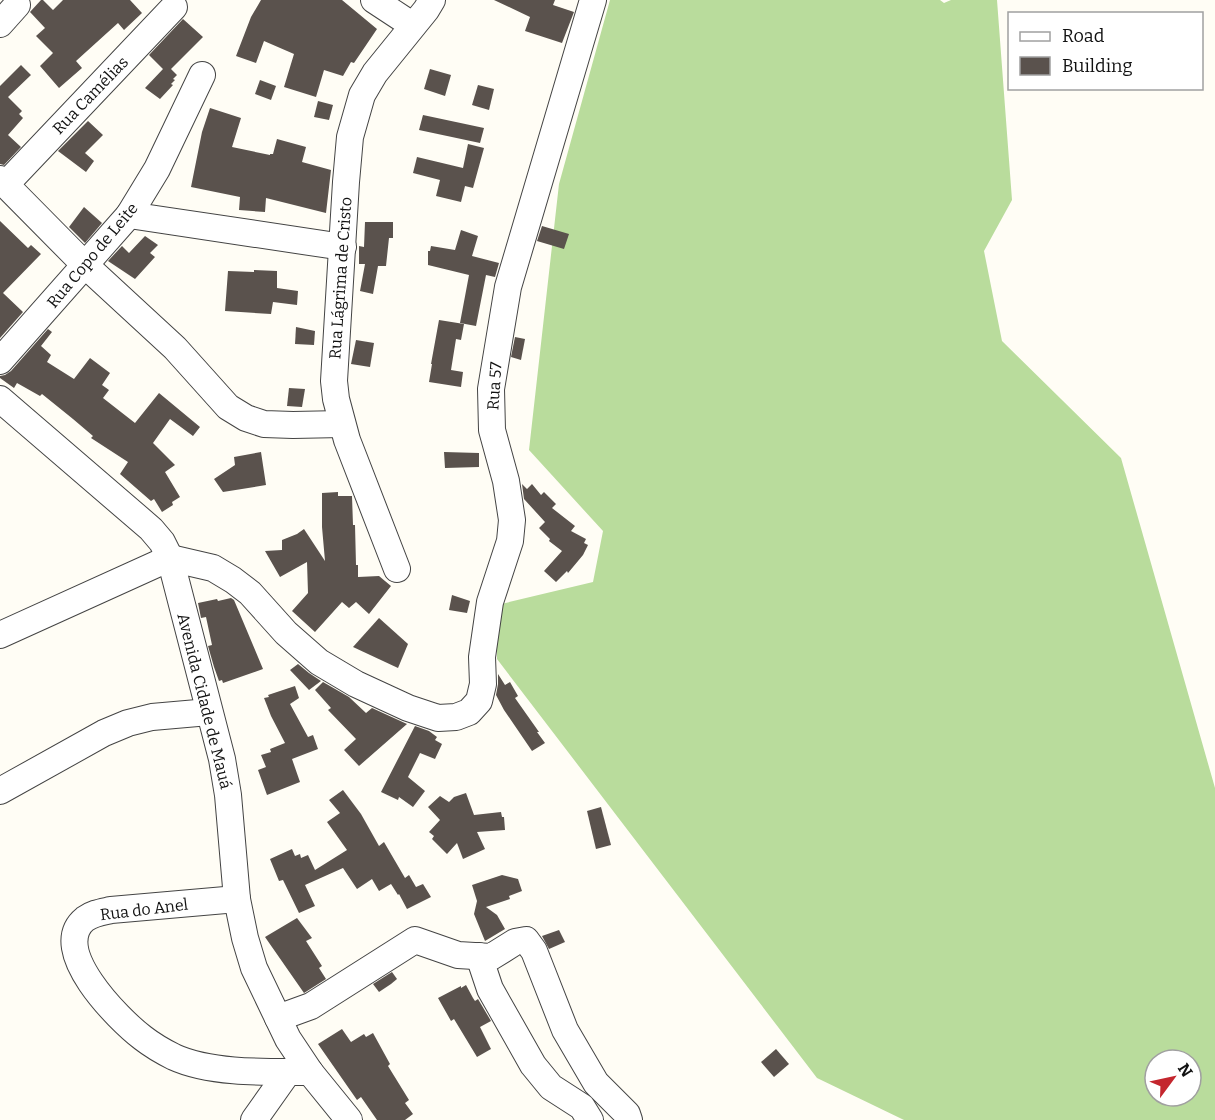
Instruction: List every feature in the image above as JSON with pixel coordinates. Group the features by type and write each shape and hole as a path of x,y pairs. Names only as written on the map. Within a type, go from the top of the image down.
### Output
{"street":[{"path":"374,0 412,25"},
{"name":"Rua Lágrima de Cristo","path":"397,569 342,424 336,399 334,381 346,182 350,137 362,95 375,73 432,0"},
{"name":"Rua 57","path":"170,558 213,568 233,580 250,593 286,633 319,662 356,684 408,708 438,718 456,717 469,712 479,701 483,684 482,657 490,602 510,541 512,520 506,482 492,430 491,389 496,357 508,287 593,0"},
{"path":"0,24 17,5"},
{"name":"Rua Camélias","path":"3,181 174,8"},
{"name":"Rua Copo de Leite","path":"0,361 129,215 157,169 202,75"},
{"path":"3,181 86,266 175,348 228,406 246,418 264,424 342,424"},
{"path":"129,215 343,247"},
{"name":"Avenida Cidade de Mauá","path":"0,399 151,529 162,542 170,558 222,759 228,795 237,899 254,968 288,1039 299,1072 349,1120"},
{"path":"0,635 170,558"},
{"path":"0,791 104,733 128,723 152,717 208,712"},
{"name":"Rua do Anel","path":"237,899 111,910 95,914 78,928 74,939 79,962 90,983 116,1014 143,1038 175,1057 204,1066 262,1072 299,1072"},
{"path":"278,1018 311,1006 415,940 458,955 491,957 515,942 526,940 534,951 565,1030 590,1074 627,1114 629,1120"},
{"path":"479,956 490,989 533,1065 551,1087 582,1107 590,1120"},
{"path":"254,1120 299,1072"}],"green space":[{"path":"610,0 940,0 944,3 951,0 997,0 1012,200 984,251 1002,341 1121,458 1215,788 1215,1120 904,1120 817,1078 497,659 497,605 593,582 603,531 529,450 559,184"}],"building":[{"path":"41,0 53,10 63,0 130,0 142,13 124,30 118,23 76,61 82,68 59,88 40,66 53,53 36,36 45,28 30,12"},
{"path":"261,0 342,0 377,29 343,76 324,70 316,97 284,87 294,54 264,41 256,63 236,56 251,17"},
{"path":"494,0 555,0 553,5 574,12 562,43 525,31 530,17"},
{"path":"183,19 203,37 171,69 177,75 171,84 173,85 160,99 145,88 163,69 149,55"},
{"path":"21,65 31,75 8,97 22,111 19,114 23,118 8,135 21,147 4,165 0,164 0,86"},
{"path":"430,69 451,75 445,96 424,89"},
{"path":"260,80 276,86 271,100 255,94"},
{"path":"478,85 494,89 489,110 472,105"},
{"path":"318,101 333,105 329,120 314,117"},
{"path":"210,108 241,118 232,147 270,155 273,154 277,139 306,147 302,162 331,170 326,213 266,198 265,212 239,210 240,197 191,187 202,132"},
{"path":"423,115 484,128 480,143 419,130"},
{"path":"88,121 103,135 85,153 94,161 86,172 58,151"},
{"path":"468,144 484,148 473,188 465,186 461,202 436,196 440,180 413,173 417,157 463,168"},
{"path":"84,207 102,223 85,243 69,227"},
{"path":"0,221 28,248 31,245 41,254 3,293 23,312 0,338"},
{"path":"365,222 393,222 393,238 389,238 386,266 378,266 373,294 360,291 365,264 359,264 359,246 364,247"},
{"path":"542,226 569,234 564,249 537,241"},
{"path":"461,230 478,236 472,256 499,263 495,277 486,275 476,326 460,323 469,275 428,265 428,251 431,246 455,250"},
{"path":"145,236 158,245 150,253 155,257 135,279 108,261 122,246 129,253"},
{"path":"254,270 277,271 277,288 298,291 297,305 273,302 271,314 225,311 228,271 254,272"},
{"path":"439,320 464,324 461,340 456,339 451,370 463,372 461,387 429,382"},
{"path":"296,327 315,331 314,345 295,344"},
{"path":"48,329 52,332 41,346 51,355 47,362 74,379 90,358 110,373 102,385 109,390 103,398 135,423 159,393 200,427 193,436 170,419 153,443 175,465 165,472 180,497 172,502 173,505 162,512 154,499 151,501 120,474 128,462 91,438 93,436 42,394 40,396 17,383 14,388 0,378 11,371"},
{"path":"515,337 525,339 521,360 511,357"},
{"path":"356,340 374,343 370,367 351,364"},
{"path":"289,388 305,389 302,407 287,406"},
{"path":"261,452 266,485 223,492 214,479 235,465 234,457"},
{"path":"444,452 479,453 479,467 445,468"},
{"path":"522,484 527,489 532,484 541,495 544,492 556,504 552,508 575,526 571,531 586,539 584,543 588,545 583,555 568,573 567,571 556,582 544,571 562,551 549,541 550,539 539,528 545,522 524,499"},
{"path":"338,492 338,496 352,496 358,577 379,576 391,586 369,614 356,602 349,608 342,602 315,632 292,611 308,593 307,562 280,577 265,551 282,550 282,540 304,529 325,561 322,493"},
{"path":"452,595 470,601 467,613 449,610"},
{"path":"231,598 234,600 263,669 223,683 222,680 219,681 214,667 208,646 212,645 206,617 201,618 198,603"},
{"path":"379,618 408,644 398,668 353,647"},
{"path":"298,664 321,681 309,690 290,670"},
{"path":"498,674 505,685 510,682 518,696 515,698 545,743 532,751 496,695"},
{"path":"323,682 349,697 366,713 372,708 407,724 359,766 344,750 356,739 328,710 331,708 315,690"},
{"path":"295,686 299,698 290,704 308,737 313,735 318,749 292,759 300,782 267,795 258,770 266,767 261,755 285,743 264,698"},
{"path":"415,726 429,731 437,737 435,740 442,744 435,759 420,753 408,777 425,791 413,807 399,797 398,800 381,792"},
{"path":"343,790 361,814 379,846 384,842 405,878 409,875 416,887 423,884 431,897 407,909 391,884 379,891 372,879 357,889 343,868 305,885 315,906 299,913 283,880 279,881 270,859 292,849 295,856 300,854 301,858 308,855 315,870 347,850 327,822 340,813 329,800"},
{"path":"466,793 474,815 501,812 504,817 505,830 477,832 485,849 463,859 457,843 447,854 432,839 434,836 429,832 440,820 428,807 440,796 449,802 454,797"},
{"path":"601,807 611,845 596,849 587,811"},
{"path":"502,875 518,879 522,891 509,896 510,899 486,907 497,915 505,929 485,941 474,914 477,901 472,885"},
{"path":"297,918 312,938 306,941 322,966 319,968 326,979 304,993 265,937"},
{"path":"559,930 565,942 549,949 542,936"},
{"path":"392,972 397,979 379,992 373,984"},
{"path":"466,985 475,1001 478,999 491,1021 480,1027 491,1049 477,1057 454,1019 451,1021 438,998"},
{"path":"342,1029 351,1042 364,1034 366,1037 373,1033 390,1064 388,1066 409,1100 405,1103 413,1114 405,1120 377,1120 361,1097 357,1100 318,1044"},
{"path":"776,1049 789,1064 774,1077 761,1062"}]}
